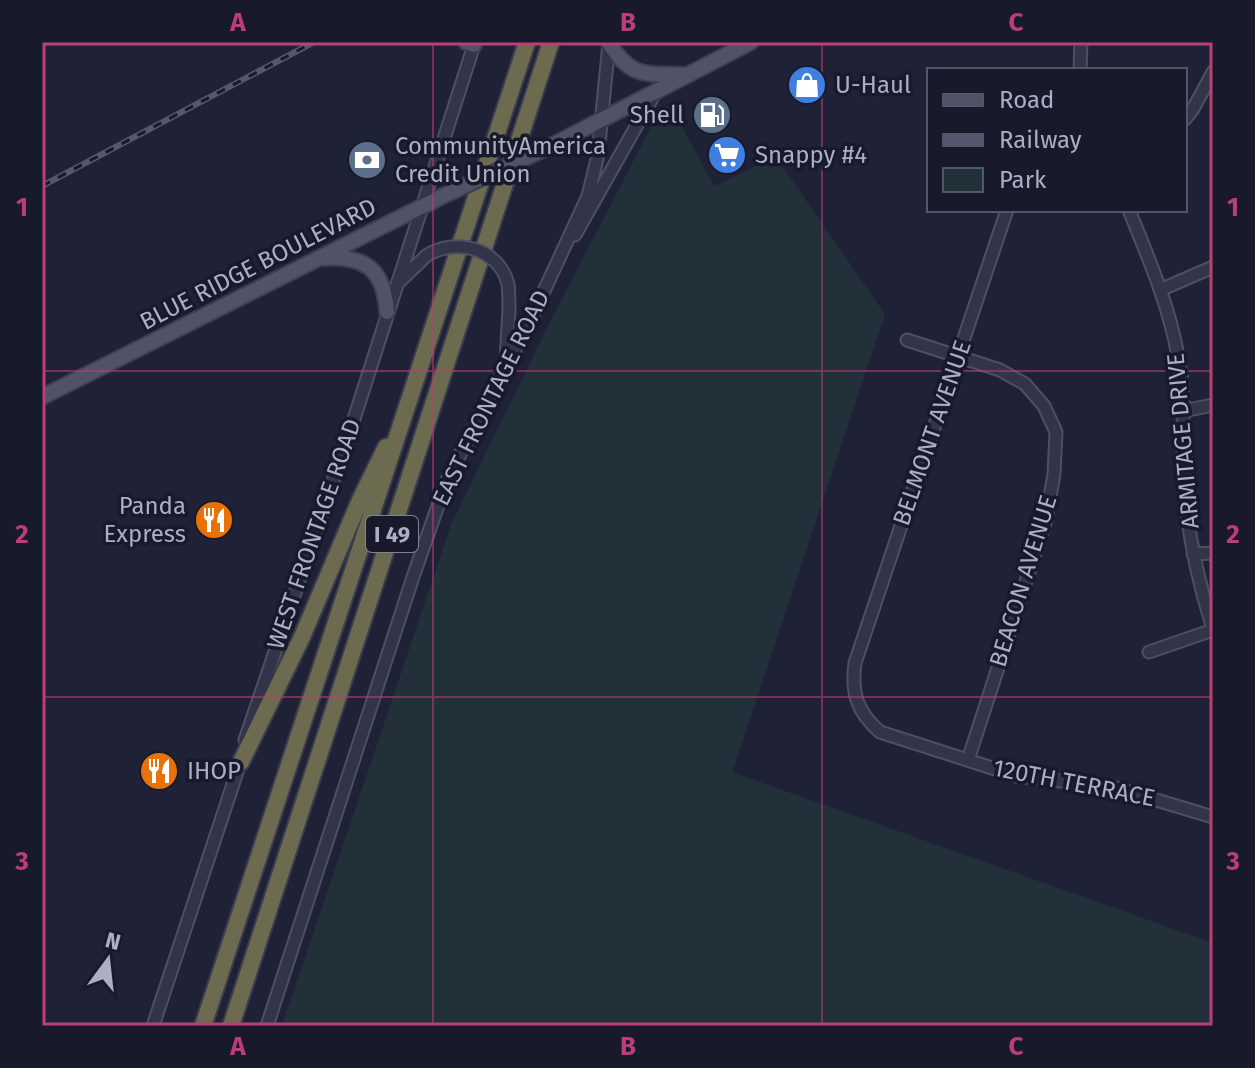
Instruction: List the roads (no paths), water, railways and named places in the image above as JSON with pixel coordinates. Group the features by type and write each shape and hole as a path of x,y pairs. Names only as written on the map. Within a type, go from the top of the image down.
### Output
{"highway":[{"name":"I 49","path":"203,1026 527,42"},
{"name":"I 49","path":"231,1026 551,42"},
{"path":"241,762 302,637 360,500 412,395"}],"main road":[{"name":"BLUE RIDGE BOULEVARD","path":"42,397 449,193 601,121 751,42"},
{"path":"609,43 627,67 642,73 687,75"},
{"path":"318,258 356,260 370,266 384,291 387,312"}],"street":[{"path":"1080,68 1081,42"},
{"name":"WEST FRONTAGE ROAD","path":"153,1026 241,762 260,691 353,422 472,43"},
{"name":"EAST FRONTAGE ROAD","path":"267,1026 442,494 526,330 588,196 598,155 609,43"},
{"path":"1187,116 1213,72"},
{"path":"561,250 579,231 656,91"},
{"name":"BELMONT AVENUE","path":"858,656 1006,212"},
{"name":"ARMITAGE DRIVE","path":"1130,212 1160,290 1179,357 1184,483 1193,554 1213,630 1149,652"},
{"path":"395,288 409,270 438,248 455,246 480,251 492,259 507,284 506,365"},
{"path":"1160,290 1213,267"},
{"name":"BEACON AVENUE","path":"907,340 1000,370 1025,384 1044,406 1056,432 1054,474 1046,520 968,760"},
{"path":"1183,411 1213,405"},
{"path":"1193,554 1213,553"},
{"name":"120TH TERRACE","path":"858,656 852,684 855,700 867,721 880,732 1017,776 1132,791 1213,817"}],"railway":[{"path":"42,186 314,42"}],"place":[{"name":"U-Haul","path":"807,85"},
{"name":"Shell","path":"712,115"},
{"name":"Snappy #4","path":"727,155"},
{"name":"CommunityAmerica Credit Union","path":"367,160"},
{"name":"Panda Express","path":"214,520"},
{"name":"IHOP","path":"159,771"}]}
